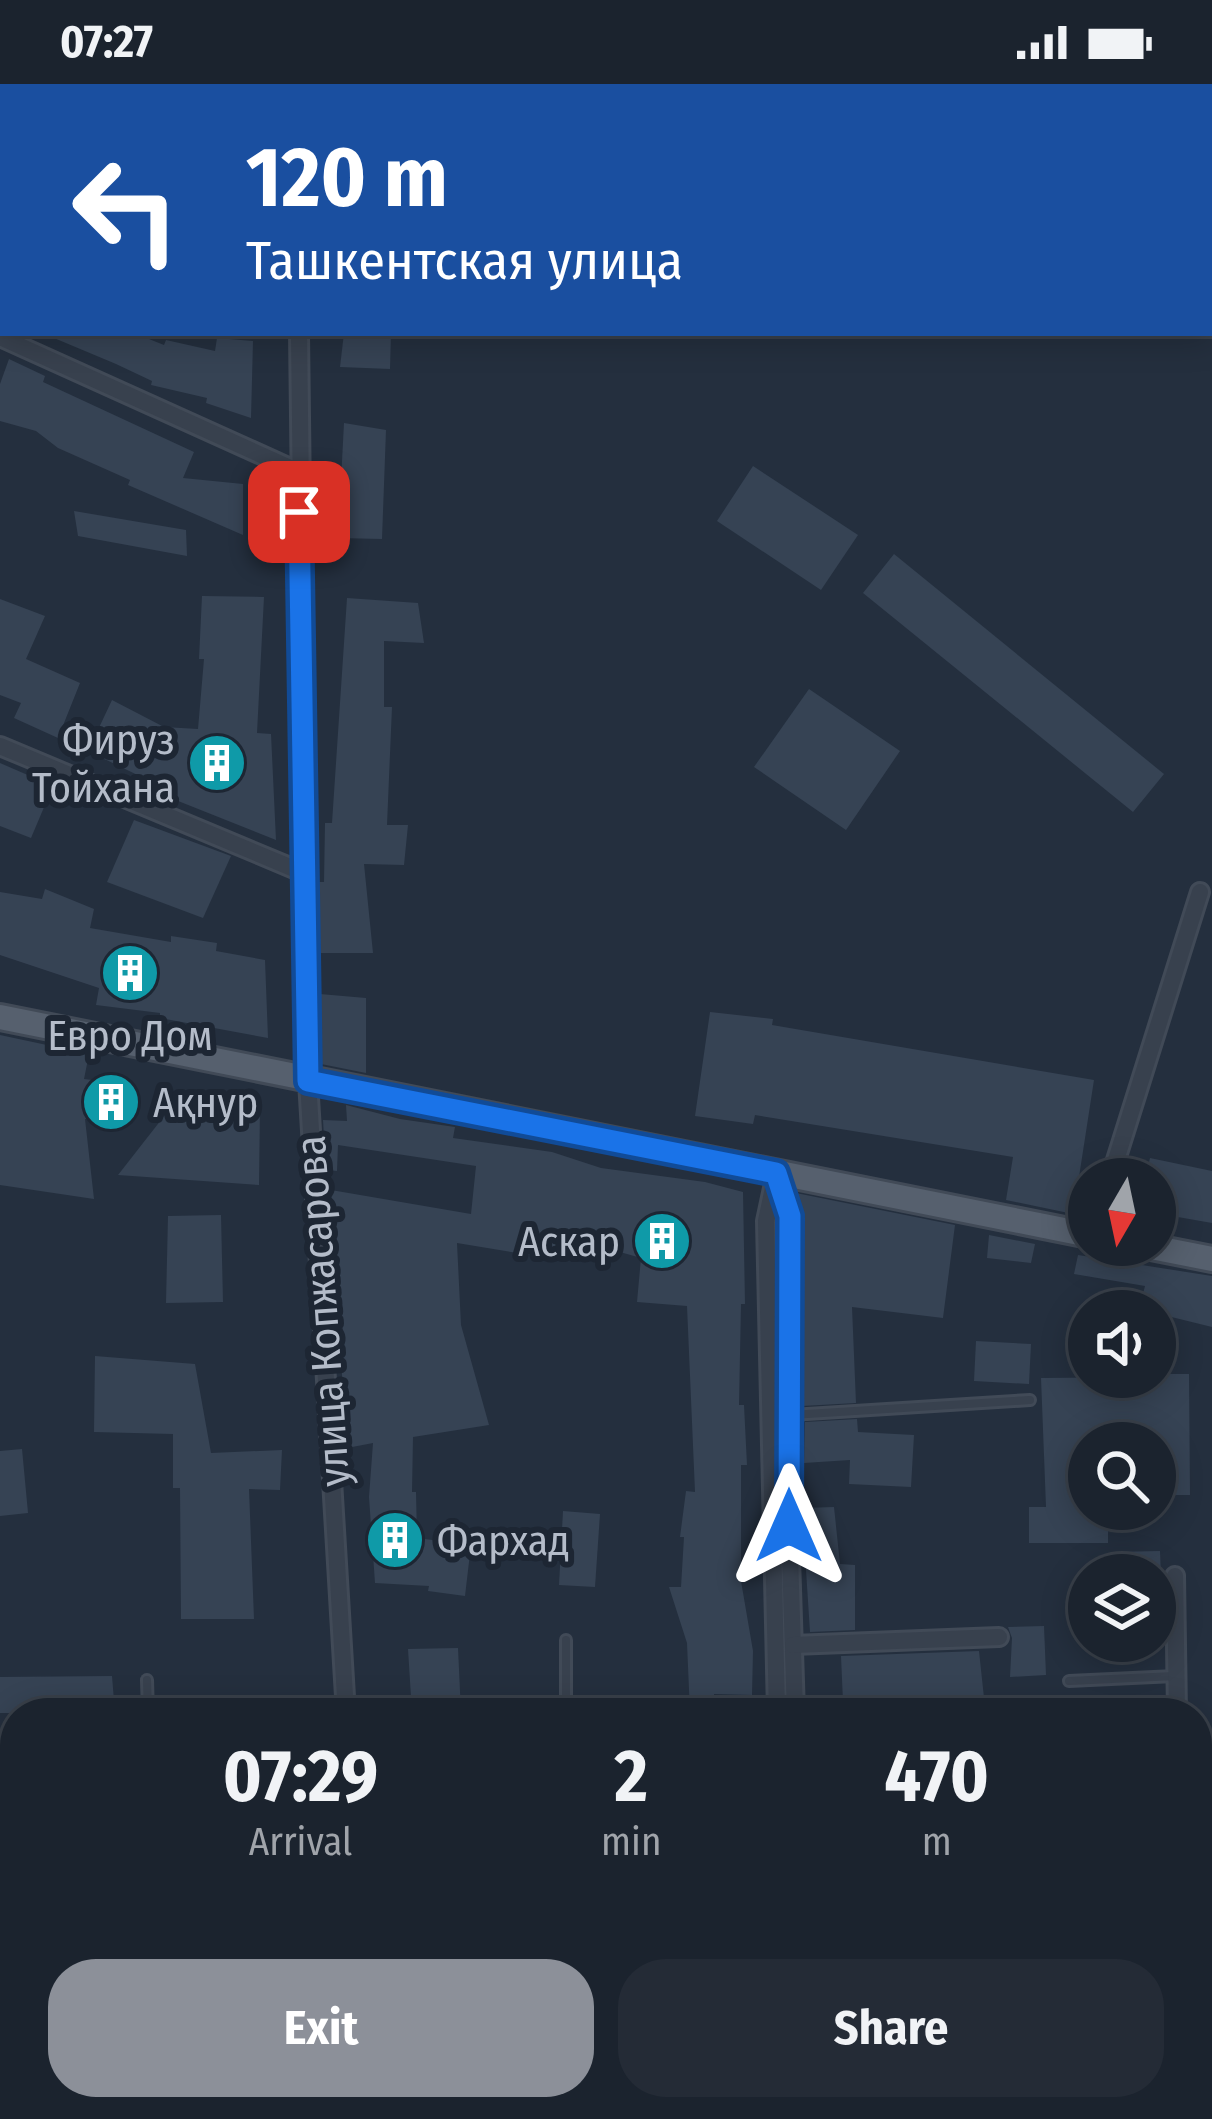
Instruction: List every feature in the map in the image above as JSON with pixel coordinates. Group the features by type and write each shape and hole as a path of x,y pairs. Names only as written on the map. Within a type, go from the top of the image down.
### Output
{"main road":[{"path":"0,1017 1068,1231"},
{"path":"1176,1252 1212,1259"}],"street":[{"name":"улица Копжасарова","path":"298,336 308,1081 345,1698"},
{"path":"0,337 298,472"},
{"path":"0,746 304,872"},
{"path":"1117,1158 1200,892"},
{"path":"776,1173 790,1216 796,1698"},
{"path":"776,1173 766,1221 777,1698"},
{"path":"1176,1626 1177,1698"},
{"path":"794,1646 999,1637"}],"lane":[{"path":"789,1415 1030,1400"},
{"path":"566,1640 566,1698"},
{"path":"1069,1681 1177,1676"},
{"path":"147,1680 148,1698"}],"building":[{"path":"49,336 142,336 164,345 166,340 215,351 217,338 253,341 251,418 206,403 207,398 151,385 152,381"},
{"path":"344,336 391,336 390,369 340,367"},
{"path":"9,359 45,376 43,382 194,452 183,478 243,484 243,535 128,485 130,480 58,448 36,431 0,421 0,384"},
{"path":"344,423 386,430 382,539 338,538"},
{"path":"753,466 858,535 821,590 717,521"},
{"path":"74,511 186,530 187,556 78,536"},
{"path":"894,554 1164,774 1133,812 863,593"},
{"path":"202,596 264,597 257,733 271,734 276,840 153,791 156,784 88,751 112,700 164,727 198,729 204,659 199,659"},
{"path":"347,598 418,603 424,643 384,641 384,707 392,707 387,825 408,825 404,865 364,864 373,953 319,953 318,882 324,882 325,823 332,823"},
{"path":"0,599 45,616 26,659 80,683 58,738 14,718 21,703 0,695"},
{"path":"809,689 900,751 846,830 754,767"},
{"path":"0,763 53,786 31,838 0,826"},
{"path":"134,820 231,856 203,918 107,882"},
{"path":"45,889 94,909 90,928 171,942 171,936 217,943 216,951 265,960 268,1038 160,1018 160,1013 96,1005 99,988 0,955 0,892 42,899"},
{"path":"320,994 366,998 366,1073 321,1064"},
{"path":"710,1012 773,1019 772,1025 1094,1080 1082,1158 1068,1158 1068,1213 1006,1200 1013,1157 755,1115 753,1124 695,1116"},
{"path":"0,1035 89,1054 84,1079 134,1085 128,1123 85,1119 94,1199 0,1185"},
{"path":"179,1097 260,1106 259,1185 118,1175"},
{"path":"346,1105 455,1127 453,1138 552,1152 601,1168 743,1192 745,1304 741,1304 739,1405 744,1405 747,1465 741,1465 741,1581 753,1651 752,1695 689,1698 687,1643 669,1587 681,1587 686,1491 695,1492 687,1306 637,1302 641,1258 592,1244 590,1260 457,1243 461,1325 489,1425 413,1437 412,1492 416,1492 417,1538 471,1545 465,1596 428,1591 429,1586 375,1583 369,1497 373,1443 347,1448 331,1190 471,1214 476,1166 338,1145 337,1171 326,1170 323,1120 347,1121"},
{"path":"1176,1163 1212,1171 1212,1223 1176,1217"},
{"path":"796,1193 955,1225 943,1318 852,1307 856,1403 802,1406 803,1216"},
{"path":"221,1215 223,1302 166,1303 168,1216"},
{"path":"989,1235 1035,1244 1031,1263 987,1258"},
{"path":"1076,1266 1148,1266 1212,1276 1212,1327 1176,1318 1176,1290 1144,1290 1145,1286 1074,1274"},
{"path":"976,1341 1031,1344 1029,1384 974,1381"},
{"path":"95,1356 195,1364 211,1453 282,1450 280,1490 249,1489 254,1619 181,1619 180,1488 173,1488 173,1434 94,1432"},
{"path":"1176,1374 1189,1374 1190,1495 1176,1495 1176,1422 1068,1422 1068,1530 1108,1530 1108,1543 1029,1543 1029,1507 1046,1507 1041,1378 1068,1378 1068,1398 1176,1398"},
{"path":"857,1419 858,1432 914,1435 911,1487 849,1484 850,1460 804,1463 805,1422"},
{"path":"22,1449 28,1513 0,1516 0,1451"},
{"path":"834,1507 840,1564 855,1565 855,1630 810,1632 802,1508"},
{"path":"563,1511 600,1514 595,1587 559,1585"},
{"path":"1160,1551 1160,1554 1111,1554"},
{"path":"1044,1626 1046,1675 1010,1677 1008,1627"},
{"path":"458,1648 460,1698 411,1698 408,1649"},
{"path":"979,1651 984,1698 843,1698 841,1656"},
{"path":"112,1676 114,1698 0,1698 0,1677"}],"place":[{"name":"Фируз Тойхана","path":"217,763"},
{"name":"Евро Дом","path":"130,973"},
{"name":"Ақнур","path":"111,1102"},
{"name":"Аскар","path":"662,1241"},
{"name":"Фархад","path":"395,1540"}],"route":[{"path":"299,512 308,1081 776,1173 790,1216 789,1526"}]}
